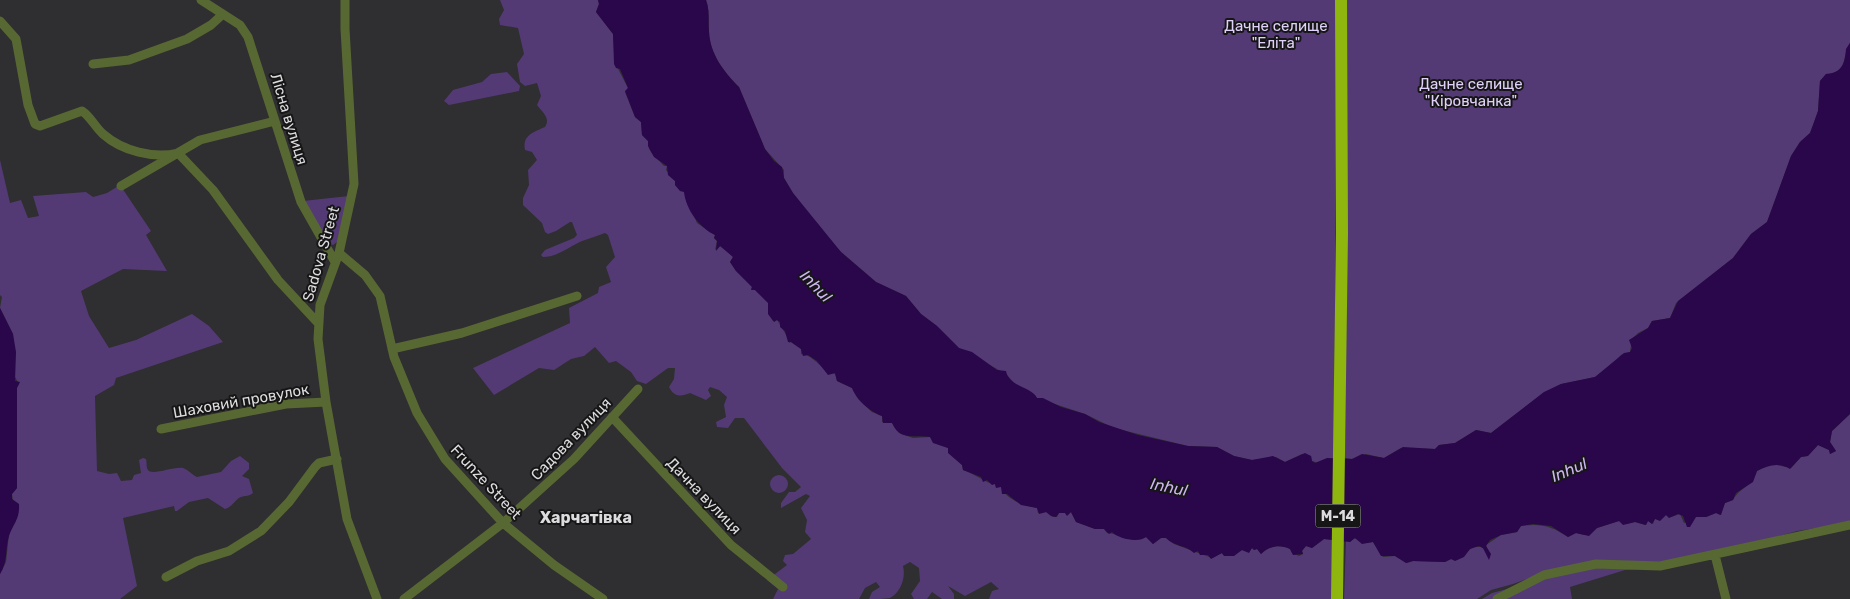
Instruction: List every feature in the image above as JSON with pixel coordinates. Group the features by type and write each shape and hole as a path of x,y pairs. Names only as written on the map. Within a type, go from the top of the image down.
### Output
{"highway":[{"name":"М-14","path":"1337,599 1341,0"}],"street":[{"name":"Лісна вулиця","path":"201,0 240,25 248,37 301,202 335,262"},
{"name":"Sadova Street","path":"345,0 345,29 355,174 339,252 324,291 318,323 326,402 347,519 377,599"},
{"path":"93,64 129,60 187,39 211,25 223,14"},
{"path":"0,22 16,39 28,105 35,124 40,126 82,111 104,135 128,148 143,153 166,155 178,153"},
{"path":"121,186 200,140 275,121"},
{"path":"178,153 213,190 278,280 318,323"},
{"name":"Frunze Street","path":"339,252 365,275 380,296 392,349 417,413 429,436 445,459 503,523 554,565 604,599"},
{"path":"392,349 462,332 577,296"},
{"name":"Садова вулиця","path":"404,599 503,523 574,459 638,389"},
{"name":"Шаховий провулок","path":"161,429 276,406 315,401 326,402"},
{"name":"Дачна вулиця","path":"612,417 731,545 783,587"},
{"path":"166,578 196,562 229,551 261,532 289,502 319,463 337,459"},
{"path":"1496,599 1544,575 1596,564 1660,566 1850,525"},
{"path":"1715,555 1726,599"}],"green space":[{"path":"500,0 598,0 599,4 596,12 613,34 615,63 628,88 625,92 635,117 641,122 642,135 648,141 653,155 664,166 667,166 666,170 675,181 675,185 684,192 697,223 715,235 714,238 717,241 715,250 722,245 733,257 730,262 752,287 751,289 755,290 769,303 769,314 773,321 777,320 789,343 791,342 801,349 801,354 806,355 826,370 835,374 837,381 852,388 858,399 872,412 882,416 882,422 892,423 899,433 913,438 930,437 937,444 948,448 948,452 962,465 963,470 995,484 996,487 1001,487 1011,499 1037,508 1038,513 1047,512 1053,517 1057,517 1059,513 1067,515 1071,512 1076,522 1095,529 1104,529 1107,533 1136,540 1146,537 1153,544 1161,538 1166,538 1174,544 1212,558 1222,553 1223,555 1242,550 1248,552 1252,548 1254,550 1257,549 1261,554 1268,549 1279,546 1290,549 1292,553 1299,556 1303,554 1302,550 1306,546 1312,548 1324,539 1333,540 1332,599 989,599 992,591 999,589 991,582 965,596 948,586 954,594 954,599 942,599 932,592 927,599 914,599 911,594 920,581 919,568 910,562 903,566 902,584 890,598 869,599 872,592 880,587 876,582 865,588 859,599 773,599 778,589 767,580 787,565 783,561 785,555 793,554 811,539 805,532 807,520 801,508 810,496 806,494 781,508 781,503 789,492 795,492 801,487 782,468 744,418 735,418 728,428 717,427 716,422 726,417 724,405 727,397 719,390 710,387 708,390 711,396 706,400 690,393 678,395 673,393 669,387 674,379 675,368 668,368 646,384 637,381 631,372 616,361 609,363 595,347 584,356 571,359 554,370 539,368 494,395 473,368 570,323 569,308 598,293 599,287 611,282 606,267 615,257 608,235 605,233 582,241 554,255 543,257 541,255 545,250 577,235 572,222 548,234 545,232 542,223 523,205 523,198 529,185 528,170 537,160 532,152 525,150 525,141 527,137 545,127 547,121 537,105 541,96 537,83 525,86 520,82 517,64 524,54 518,28 500,25 499,19 504,10"},
{"name":"Дачне селище \"Еліта\"","path":"706,0 1337,0 1334,458 1319,463 1312,461 1311,456 1302,454 1285,462 1276,457 1252,460 1234,456 1217,447 1188,446 1114,428 1085,414 1037,398 1029,391 1017,386 1006,374 959,348 937,326 921,314 906,296 876,282 841,252 821,230 793,193 784,178 784,170 765,149 739,87 723,69 715,55 710,40"},
{"name":"Дачне селище \"Кіровчанка\"","path":"1345,0 1850,0 1850,43 1842,67 1834,73 1826,74 1820,81 1818,111 1810,133 1800,142 1791,156 1767,222 1751,234 1733,258 1676,303 1670,318 1652,321 1648,328 1638,333 1632,339 1630,352 1621,355 1613,364 1595,377 1561,384 1542,394 1491,433 1476,430 1455,443 1439,445 1435,449 1401,448 1384,458 1366,454 1352,459 1345,458"},
{"path":"507,72 520,86 519,91 449,105 444,101 453,90 482,82 491,74"},
{"path":"0,160 10,203 21,200 28,218 39,216 33,196 86,192 93,197 107,193 120,185 151,231 146,235 167,271 123,269 81,291 89,316 109,348 136,340 192,314 209,326 223,342 116,378 114,385 95,396 97,471 109,474 117,473 121,481 132,480 134,475 141,473 139,460 143,458 146,459 147,469 150,472 183,468 197,477 221,472 231,461 240,456 249,463 249,469 242,476 249,479 253,493 239,498 230,507 225,509 208,498 189,502 177,511 175,511 174,506 123,518 137,586 120,599 0,599 0,574 6,562 9,534 16,521 12,494 17,488 16,388 19,384 15,377 13,334 0,308 2,297 0,295"},
{"path":"349,196 337,242 333,245 328,244 303,201"},
{"path":"1850,414 1850,523 1797,531 1745,546 1659,564 1626,564 1540,574 1491,590 1477,599 1344,599 1346,541 1350,542 1354,538 1365,543 1373,542 1383,557 1395,556 1407,563 1413,561 1445,562 1451,559 1457,560 1473,547 1481,547 1488,552 1486,545 1501,535 1517,532 1521,526 1546,526 1568,537 1576,533 1584,535 1591,533 1597,528 1619,521 1626,524 1635,522 1645,525 1648,521 1653,524 1655,519 1661,519 1666,515 1671,517 1680,514 1684,523 1696,517 1706,517 1716,513 1720,515 1725,503 1733,500 1751,481 1757,471 1772,464 1791,468 1801,457 1807,456 1818,445 1829,450 1830,454 1836,451 1830,442 1832,431"},
{"path":"779,475 785,478 788,484 785,490 779,493 773,490 770,484 773,478"},
{"path":"1587,568 1642,569 1625,570 1570,587 1572,599 1482,599 1492,593"}],"water":[{"name":"Inhul","path":"598,0 706,0 710,40 715,55 723,69 739,87 765,149 774,161 782,167 784,178 793,193 841,252 876,282 906,296 921,314 937,326 959,348 972,352 997,370 1006,371 1011,380 1030,391 1037,398 1043,398 1061,407 1085,414 1099,422 1138,435 1188,446 1217,447 1234,456 1252,460 1273,456 1285,462 1305,453 1311,456 1312,461 1315,463 1327,458 1352,459 1362,454 1384,458 1403,447 1435,449 1439,445 1455,443 1476,430 1491,433 1544,392 1561,384 1595,377 1624,353 1630,352 1632,348 1629,340 1648,328 1652,321 1670,318 1678,301 1733,258 1751,234 1767,222 1791,156 1800,142 1810,133 1818,111 1820,81 1826,74 1840,69 1845,58 1846,49 1850,43 1850,414 1832,431 1830,442 1836,451 1830,454 1829,450 1818,445 1808,456 1801,457 1790,469 1774,465 1757,471 1753,482 1736,493 1733,500 1725,503 1721,515 1716,513 1706,517 1696,517 1690,527 1687,527 1683,516 1678,514 1669,518 1666,515 1660,521 1655,519 1652,524 1648,521 1646,525 1635,522 1623,525 1619,521 1597,528 1589,536 1576,533 1568,537 1551,526 1533,524 1521,526 1517,532 1501,535 1490,540 1486,546 1491,554 1489,560 1483,548 1479,546 1470,549 1464,557 1455,561 1451,559 1445,562 1413,561 1406,563 1395,556 1381,556 1373,542 1362,544 1355,538 1350,542 1324,539 1312,548 1306,546 1302,551 1303,554 1293,555 1290,549 1279,546 1268,549 1261,554 1257,549 1254,550 1252,548 1249,553 1242,550 1234,556 1224,556 1222,553 1211,559 1208,555 1200,555 1198,551 1194,553 1166,538 1161,538 1153,544 1146,537 1134,540 1119,537 1112,532 1109,534 1104,529 1095,529 1076,522 1071,512 1067,516 1065,513 1059,513 1056,517 1046,512 1039,514 1037,508 1021,505 1007,494 1002,494 1001,487 996,488 995,484 992,485 987,480 983,482 981,477 963,470 962,465 948,453 948,448 933,443 930,437 904,435 895,429 892,423 883,423 882,416 864,405 852,388 837,381 835,373 828,375 817,361 808,355 803,356 801,349 788,342 785,331 780,327 780,322 777,320 774,322 768,314 768,303 755,290 751,290 752,287 736,271 730,262 733,257 720,246 716,251 717,241 714,238 715,235 704,228 695,218 685,199 684,192 680,191 675,185 675,181 668,175 667,166 654,157 648,146 648,141 642,135 641,122 635,117 625,91 628,88 620,69 616,68 614,64 613,34 596,12 599,4"},
{"path":"0,308 13,334 16,352 15,381 20,382 17,388 17,488 12,494 12,499 19,504 19,509 9,536 4,565 0,574"}],"district":[{"name":"Харчатівка","path":"586,517"}]}
